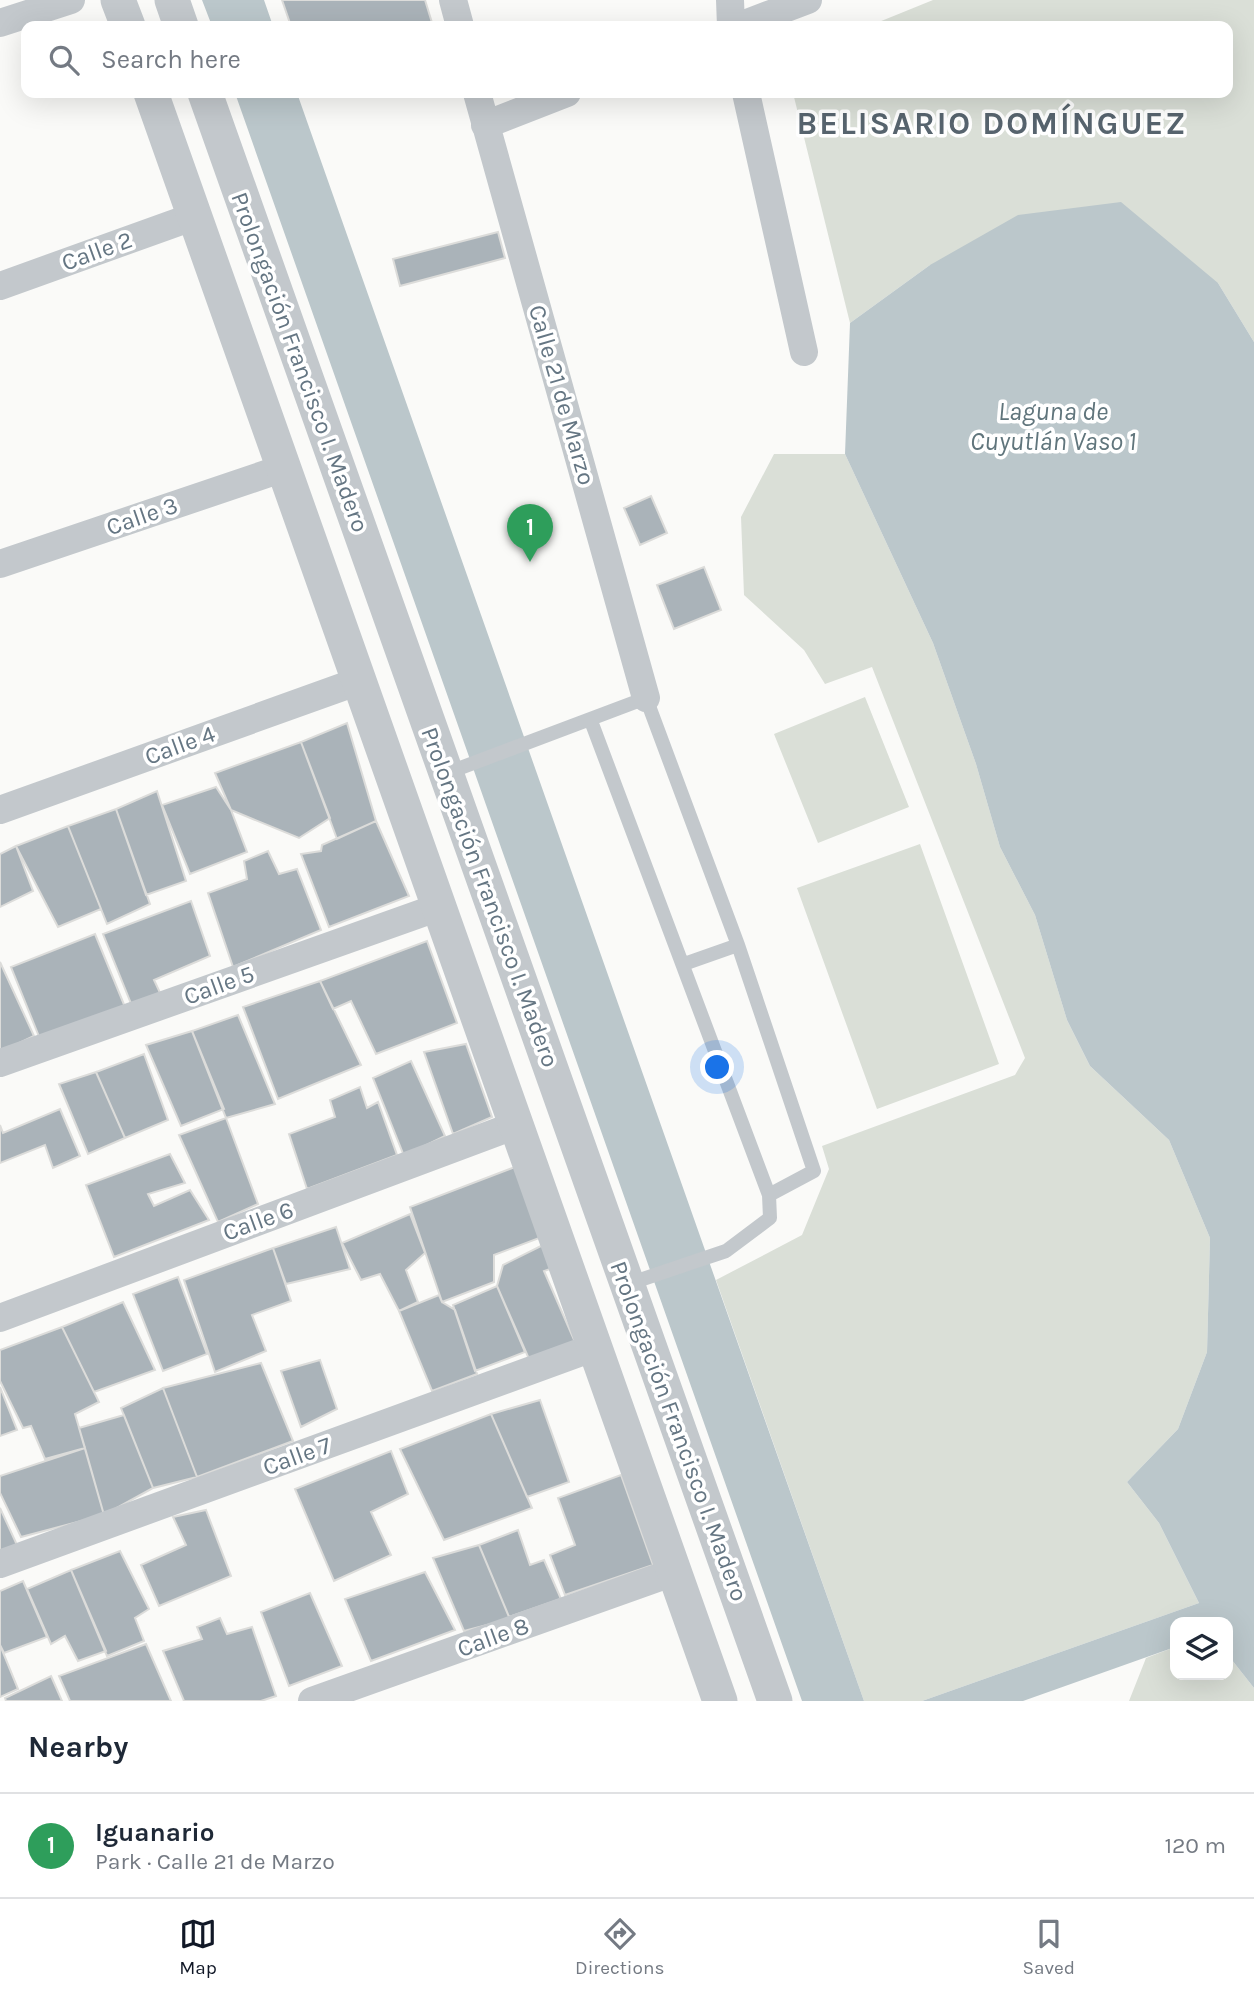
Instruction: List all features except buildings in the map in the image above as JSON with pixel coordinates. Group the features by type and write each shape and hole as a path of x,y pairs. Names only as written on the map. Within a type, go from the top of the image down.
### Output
{"street":[{"path":"0,23 71,0"},
{"path":"118,0 126,21"},
{"path":"172,0 179,21"},
{"path":"453,0 459,21"},
{"path":"730,0 731,21"},
{"path":"752,21 808,0"},
{"name":"Prolongación Francisco I. Madero","path":"153,98 720,1701"},
{"name":"Prolongación Francisco I. Madero","path":"207,98 380,586 455,770 528,1003 637,1281 688,1457 775,1701"},
{"name":"Calle 21 de Marzo","path":"478,98 646,698"},
{"path":"485,124 554,98"},
{"path":"747,98 804,352"},
{"name":"Calle 2","path":"0,286 195,216"},
{"name":"Calle 3","path":"0,564 284,468"},
{"path":"329,596 380,586"},
{"name":"Calle 4","path":"0,810 359,681"},
{"name":"Calle 5","path":"0,1063 439,907"},
{"path":"478,1018 528,1003"},
{"name":"Calle 6","path":"0,1318 516,1125"},
{"name":"Calle 7","path":"0,1564 595,1347"},
{"path":"639,1473 688,1457"},
{"name":"Calle 8","path":"312,1701 674,1572"}],"lane":[{"path":"455,770 591,721 646,698 738,945 814,1171 769,1195"},
{"path":"591,721 769,1195 770,1218 726,1251 637,1281"},
{"path":"684,964 738,945"}],"shaded area":[{"path":"933,0 1254,0 1254,342 1218,283 930,265 850,323 794,98 1233,98 1233,21 881,21"},
{"path":"774,454 845,454 933,643 976,764 1000,847 1035,915 1067,1020 1090,1066 1169,1140 1210,1238 1207,1352 1178,1429 1127,1482 1159,1523 1199,1603 922,1701 864,1701 716,1280 802,1235 829,1169 822,1146 1015,1075 1025,1058 872,667 825,684 804,650 744,595 741,517"},
{"path":"865,697 909,807 818,843 774,734"},
{"path":"920,844 999,1064 877,1109 797,888"},
{"path":"1170,1649 1170,1680 1233,1680 1233,1661 1254,1688 1254,1701 1129,1701 1146,1658"}],"water":[{"path":"202,0 264,0 271,21 210,21"},
{"path":"237,98 299,98 864,1701 802,1701"},
{"name":"Laguna de Cuyutlán Vaso 1","path":"1121,202 1218,283 1254,342 1254,1688 1233,1661 1233,1617 1170,1617 1170,1649 1023,1701 922,1701 1199,1603 1159,1523 1127,1482 1178,1429 1207,1352 1210,1238 1169,1140 1090,1066 1067,1020 1035,915 1000,847 976,764 933,643 845,454 850,323 930,265 1018,215"}],"place":[{"name":"Iguanario","path":"530,562"}],"district":[{"name":"BELISARIO DOMÍNGUEZ","path":"992,123"}]}
